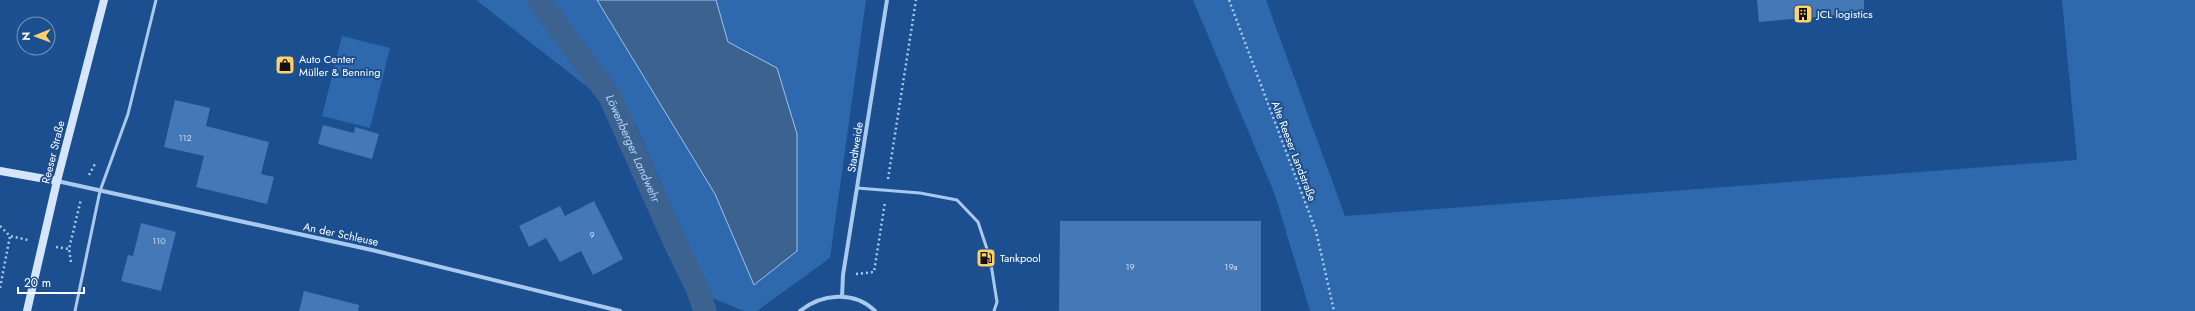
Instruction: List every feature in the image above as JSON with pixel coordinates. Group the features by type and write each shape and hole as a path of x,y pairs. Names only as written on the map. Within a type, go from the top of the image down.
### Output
{"main road":[{"name":"Reeser Straße","path":"27,311 57,182 104,0"},
{"path":"0,171 57,182"}],"street":[{"name":"Stadtweide","path":"842,297 843,275 887,0"},
{"name":"An der Schleuse","path":"57,182 372,250 620,311"},
{"path":"800,311 810,304 826,298 842,297 858,300 875,311"}],"lane":[{"path":"75,311 100,191 128,114 156,0"},
{"path":"857,188 920,193 957,200 978,222 990,258 997,302 994,311"}],"path":[{"path":"843,275 874,272 916,0"},
{"name":"Alte Reeser Landstraße","path":"1229,0 1316,231 1334,311"},
{"path":"0,226 10,236 0,288"}],"shaded area":[{"path":"476,0 597,0 715,194 754,285 777,68 728,42 716,0 866,0 830,258 757,311 744,311 712,298 635,124"},
{"path":"597,0 716,0 728,42 777,68 797,134 797,251 754,285 715,194"},
{"path":"1193,0 1266,0 1345,216 2077,160 2062,0 2195,0 2195,311 1310,311 1275,195"},
{"path":"342,36 390,48 370,128 322,116"}],"building":[{"name":"JCL logistics","path":"1757,0 1864,0 1864,13 1759,22"},
{"path":"175,100 210,108 206,126 269,142 261,174 274,177 267,204 196,187 204,156 164,147"},
{"path":"323,125 354,133 355,127 379,134 372,159 318,144"},
{"path":"594,201 623,259 593,275 581,251 560,262 546,238 529,247 519,226 560,206 565,216"},
{"path":"1060,221 1261,221 1261,311 1059,311"},
{"path":"141,223 176,232 161,291 121,281 128,255 133,256"},
{"path":"304,291 359,305 358,311 299,311"}],"waterway":[{"name":"Löwenberger Landwehr","path":"538,0 610,97 676,245 697,288 705,311"}],"place":[{"name":"JCL logistics","path":"1803,14"},
{"name":"Auto Center Müller & Benning","path":"285,65"},
{"name":"Tankpool","path":"986,258"}]}
